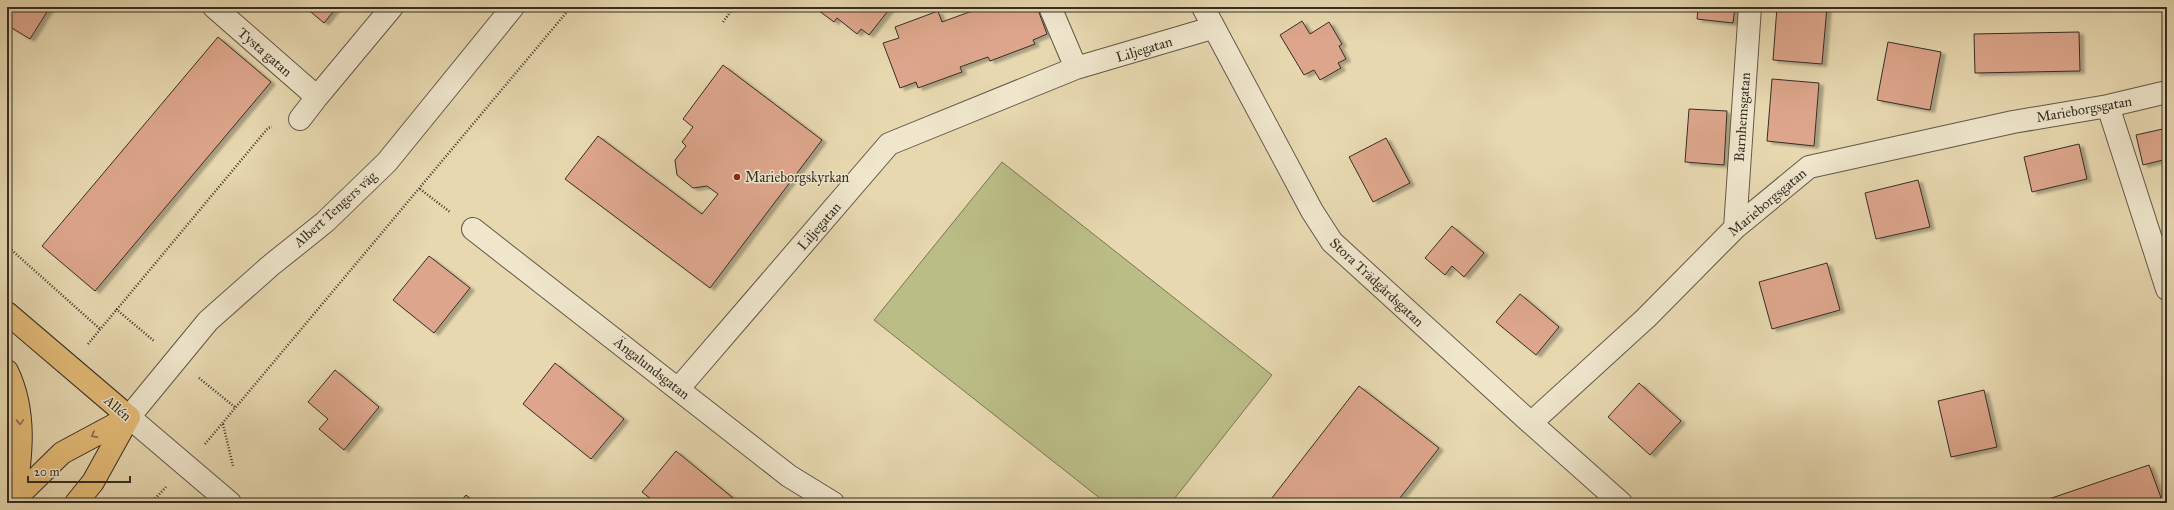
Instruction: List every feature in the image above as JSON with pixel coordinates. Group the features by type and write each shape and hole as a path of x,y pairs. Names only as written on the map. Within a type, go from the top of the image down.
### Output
{"main road":[{"name":"Allén","path":"7,313 129,417"},
{"path":"7,371 13,384 20,412 21,452 13,501"},
{"name":"Albert Tengers väg","path":"13,501 62,453 129,417"},
{"name":"Albert Tengers väg","path":"76,503 93,482 129,417"}],"street":[{"name":"Tysta gatan","path":"214,7 317,97"},
{"path":"300,120 317,97 392,7"},
{"name":"Albert Tengers väg","path":"129,417 208,321 270,266 325,222 387,162 513,7"},
{"path":"1050,7 1076,68"},
{"name":"Stora Trädgårdsgatan","path":"1203,7 1212,28 1312,211 1332,242 1530,423 1621,503"},
{"name":"Barnhemsgatan","path":"1735,228 1750,7"},
{"name":"Liljegatan","path":"679,388 889,144 1076,68 1212,28"},
{"name":"Marieborgsgatan","path":"1530,423 1646,318 1735,228 1809,167 2013,122 2108,106 2167,92"},
{"path":"2108,106 2167,289"},
{"name":"Ängalundsgatan","path":"473,230 679,388 789,476 833,503"},
{"name":"Allén","path":"129,417 230,503"}],"path":[{"path":"235,472 223,423 571,7"},
{"path":"723,22 734,7"},
{"path":"7,246 100,329 268,128 300,120"},
{"path":"420,189 473,230"}],"green space":[{"path":"1002,162 1272,375 1171,503 1106,503 874,320"}],"building":[{"path":"7,7 50,7 30,39 7,25"},
{"path":"305,7 337,7 324,23"},
{"path":"814,7 891,7 869,35 861,29 857,34 837,18 834,22"},
{"path":"971,7 1037,7 1047,34 1033,40 1035,44 990,61 988,57 960,67 962,72 918,88 916,82 900,88 883,43 899,38 895,27 938,11 942,22 972,11"},
{"path":"1682,7 1735,7 1733,23 1697,19 1698,9"},
{"path":"1777,7 1827,7 1822,64 1773,60"},
{"path":"1302,21 1310,34 1329,22 1342,44 1339,46 1346,59 1338,63 1341,68 1320,80 1314,70 1304,75 1280,35"},
{"path":"2079,32 2080,71 1975,73 1974,34"},
{"path":"218,37 271,82 95,291 42,246"},
{"path":"1888,42 1941,52 1930,110 1877,100"},
{"name":"Marieborgskyrkan","path":"723,65 822,140 710,288 565,179 598,136 702,214 718,194 707,186 693,188 677,175 675,160 686,146 682,142 693,127 683,119"},
{"path":"1772,79 1819,83 1814,146 1767,141"},
{"path":"1689,109 1727,111 1724,165 1685,162"},
{"path":"2167,128 2167,159 2143,165 2136,135"},
{"path":"1386,138 1410,183 1373,202 1349,157"},
{"path":"2079,144 2087,179 2032,192 2024,157"},
{"path":"1918,180 1930,227 1876,239 1865,193"},
{"path":"1452,226 1484,253 1464,277 1452,266 1445,275 1425,258"},
{"path":"429,256 470,288 434,333 393,300"},
{"path":"1827,263 1840,310 1772,329 1759,282"},
{"path":"1520,294 1559,327 1536,355 1496,322"},
{"path":"555,363 624,419 591,459 523,404"},
{"path":"335,370 379,407 344,450 319,429 328,419 308,402"},
{"path":"1639,383 1681,421 1650,455 1608,417"},
{"path":"1359,386 1439,448 1396,503 1268,503"},
{"path":"1984,390 1997,447 1951,457 1938,401"},
{"path":"676,451 739,503 656,503 642,492"},
{"path":"2149,465 2163,503 2037,503"},
{"path":"466,495 476,503 459,503"}],"place":[{"name":"Marieborgskyrkan","path":"737,177"}]}
